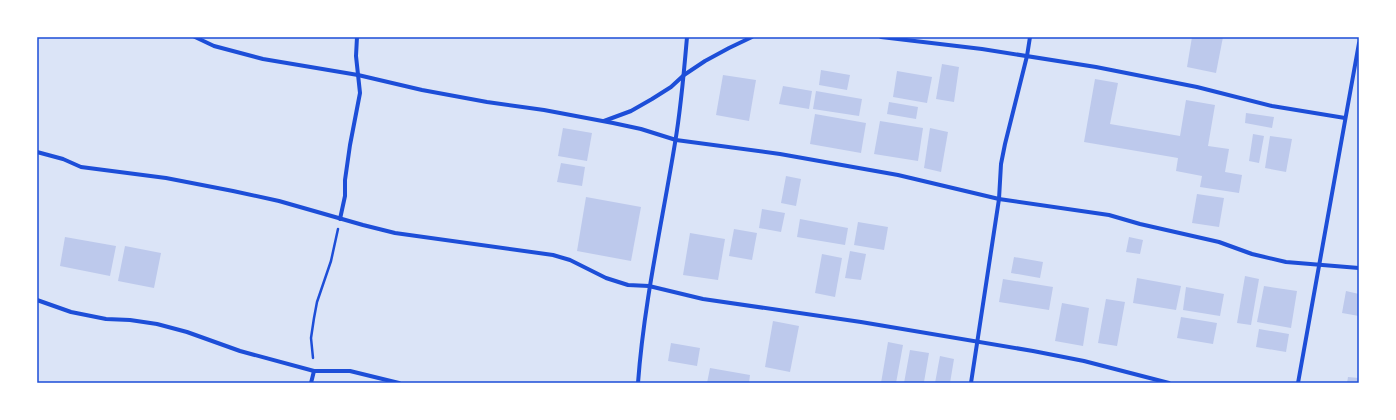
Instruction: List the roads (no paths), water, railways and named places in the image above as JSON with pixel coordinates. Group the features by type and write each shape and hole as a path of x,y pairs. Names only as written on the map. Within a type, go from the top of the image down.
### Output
{"street":[{"path":"195,37 214,46 249,56 358,75 422,90 604,121 641,129 676,140 751,149 838,164 898,175 999,199 1109,215 1140,224 1219,242 1252,254 1286,262 1359,268"},
{"path":"340,219 345,196 345,180 350,145 360,94 356,56 357,37"},
{"path":"638,383 649,286 676,140 687,37"},
{"path":"604,121 631,111 671,87 684,75 729,48 752,37"},
{"path":"881,37 920,41 1096,67 1174,82 1272,106 1345,118"},
{"path":"971,383 976,341 999,199 1005,144 1027,56 1030,37"},
{"path":"1298,383 1359,44"},
{"path":"37,152 64,159 81,167 166,178 279,201 395,233 553,255 570,260 606,278 628,284 649,286 703,299 861,322 976,341 1084,361 1169,383"},
{"path":"37,300 78,314 106,319 130,320 157,324 187,332 240,351 314,371 350,371 399,383"},
{"path":"311,383 314,371"}]}
